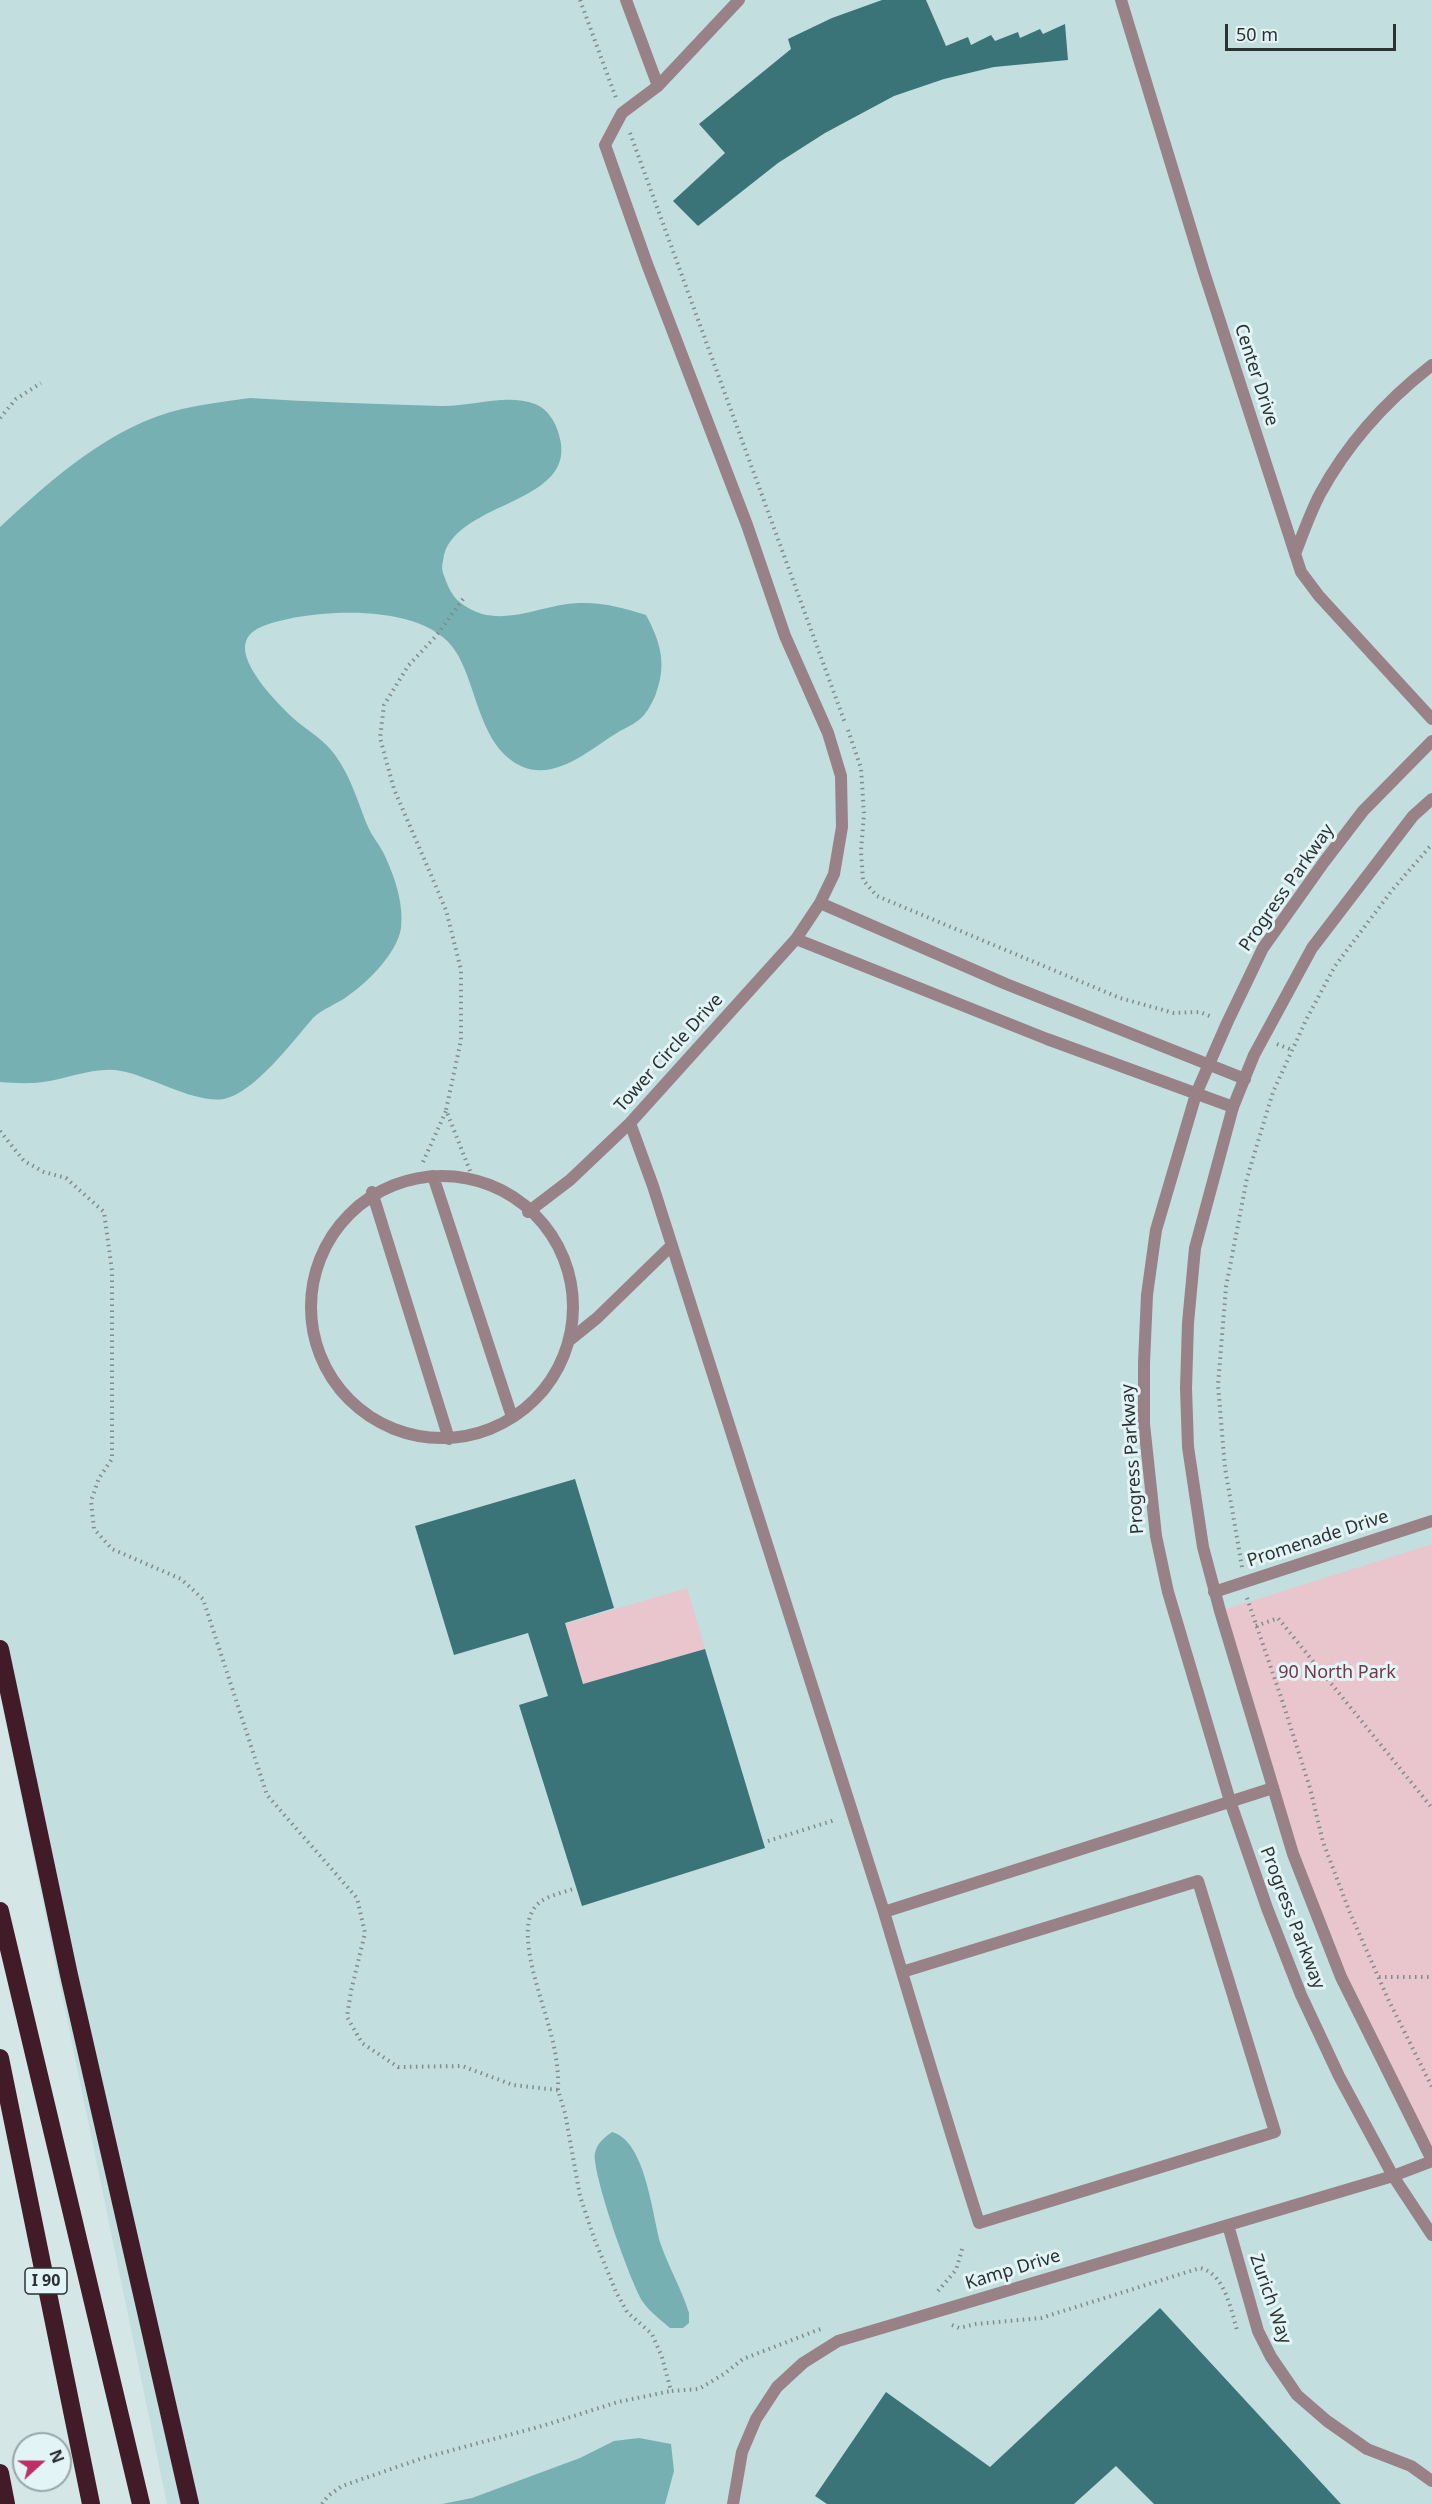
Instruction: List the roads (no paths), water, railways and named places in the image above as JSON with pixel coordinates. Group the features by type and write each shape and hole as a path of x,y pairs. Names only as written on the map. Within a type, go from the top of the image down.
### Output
{"highway":[{"path":"0,1649 72,1986 190,2504"},
{"path":"0,1911 141,2504"},
{"name":"I 90","path":"0,2058 92,2504"},
{"path":"0,2473 6,2504"}],"street":[{"path":"626,0 658,86"},
{"name":"Tower Circle Drive","path":"528,1212 570,1180 630,1123 796,939 820,903 834,874 842,827 841,776 828,733 785,636 747,525 651,275 605,145 622,113 658,86 739,0"},
{"name":"Center Drive","path":"1121,0 1203,269 1301,572 1319,596 1432,719"},
{"path":"1295,554 1319,494 1354,440 1408,384 1432,365"},
{"name":"Progress Parkway","path":"1432,741 1363,812 1324,862 1263,948 1208,1064 1196,1094 1156,1230 1147,1295 1144,1424 1156,1536 1168,1592 1230,1802 1267,1908 1301,1995 1339,2076 1393,2176 1432,2235"},
{"name":"Progress Parkway","path":"1432,799 1413,816 1312,948 1254,1055 1233,1107 1195,1248 1186,1389 1188,1448 1195,1504 1214,1592 1293,1854 1341,1977 1432,2160"},
{"path":"820,903 1006,984 1245,1078"},
{"path":"796,939 1047,1039 1233,1107"},
{"path":"630,1123 653,1186 884,1912 902,1972 979,2223 1275,2132 1198,1881 902,1972"},
{"path":"444,1173 505,1189 559,1244 573,1287 571,1339 557,1373 529,1407 492,1430 449,1439 406,1434 366,1415 335,1384 315,1345 309,1302 317,1259 339,1221 372,1192 433,1176 444,1173"},
{"path":"433,1176 512,1417"},
{"path":"372,1192 449,1439"},
{"path":"571,1339 597,1318 671,1246"},
{"name":"Promenade Drive","path":"1214,1592 1432,1521"},
{"path":"884,1912 1274,1788"},
{"name":"Kamp Drive","path":"733,2504 742,2452 756,2419 777,2387 803,2363 838,2341 1393,2176 1432,2160"},
{"name":"Zurich Way","path":"1228,2225 1258,2331 1271,2357 1297,2395 1327,2421 1367,2449 1410,2466 1432,2481"}],"water":[{"path":"250,398 440,406 512,400 535,404 544,409 554,421 559,435 561,458 552,475 536,489 471,523 454,537 444,555 443,573 454,596 461,603 479,613 493,616 521,614 579,603 613,606 646,615 655,633 660,651 661,670 656,693 646,713 633,724 562,766 549,770 536,770 523,767 508,758 497,746 481,715 456,652 443,637 425,626 379,614 330,613 288,619 260,627 249,635 246,641 246,657 250,666 279,704 327,745 338,759 370,830 387,861 397,889 402,918 394,947 381,966 365,982 313,1018 260,1077 236,1095 224,1099 200,1097 133,1074 111,1070 92,1071 38,1083 0,1082 0,527 84,456 131,427 182,409"},
{"path":"612,2132 623,2138 633,2149 640,2164 651,2198 661,2245 689,2313 689,2323 683,2328 670,2328 646,2306 637,2291 621,2252 595,2164 595,2153 598,2146"},
{"path":"639,2438 671,2444 674,2471 665,2504 442,2504 472,2498 580,2458 614,2441"}],"park label":[{"name":"90 North Park","path":"1337,1673"}]}
